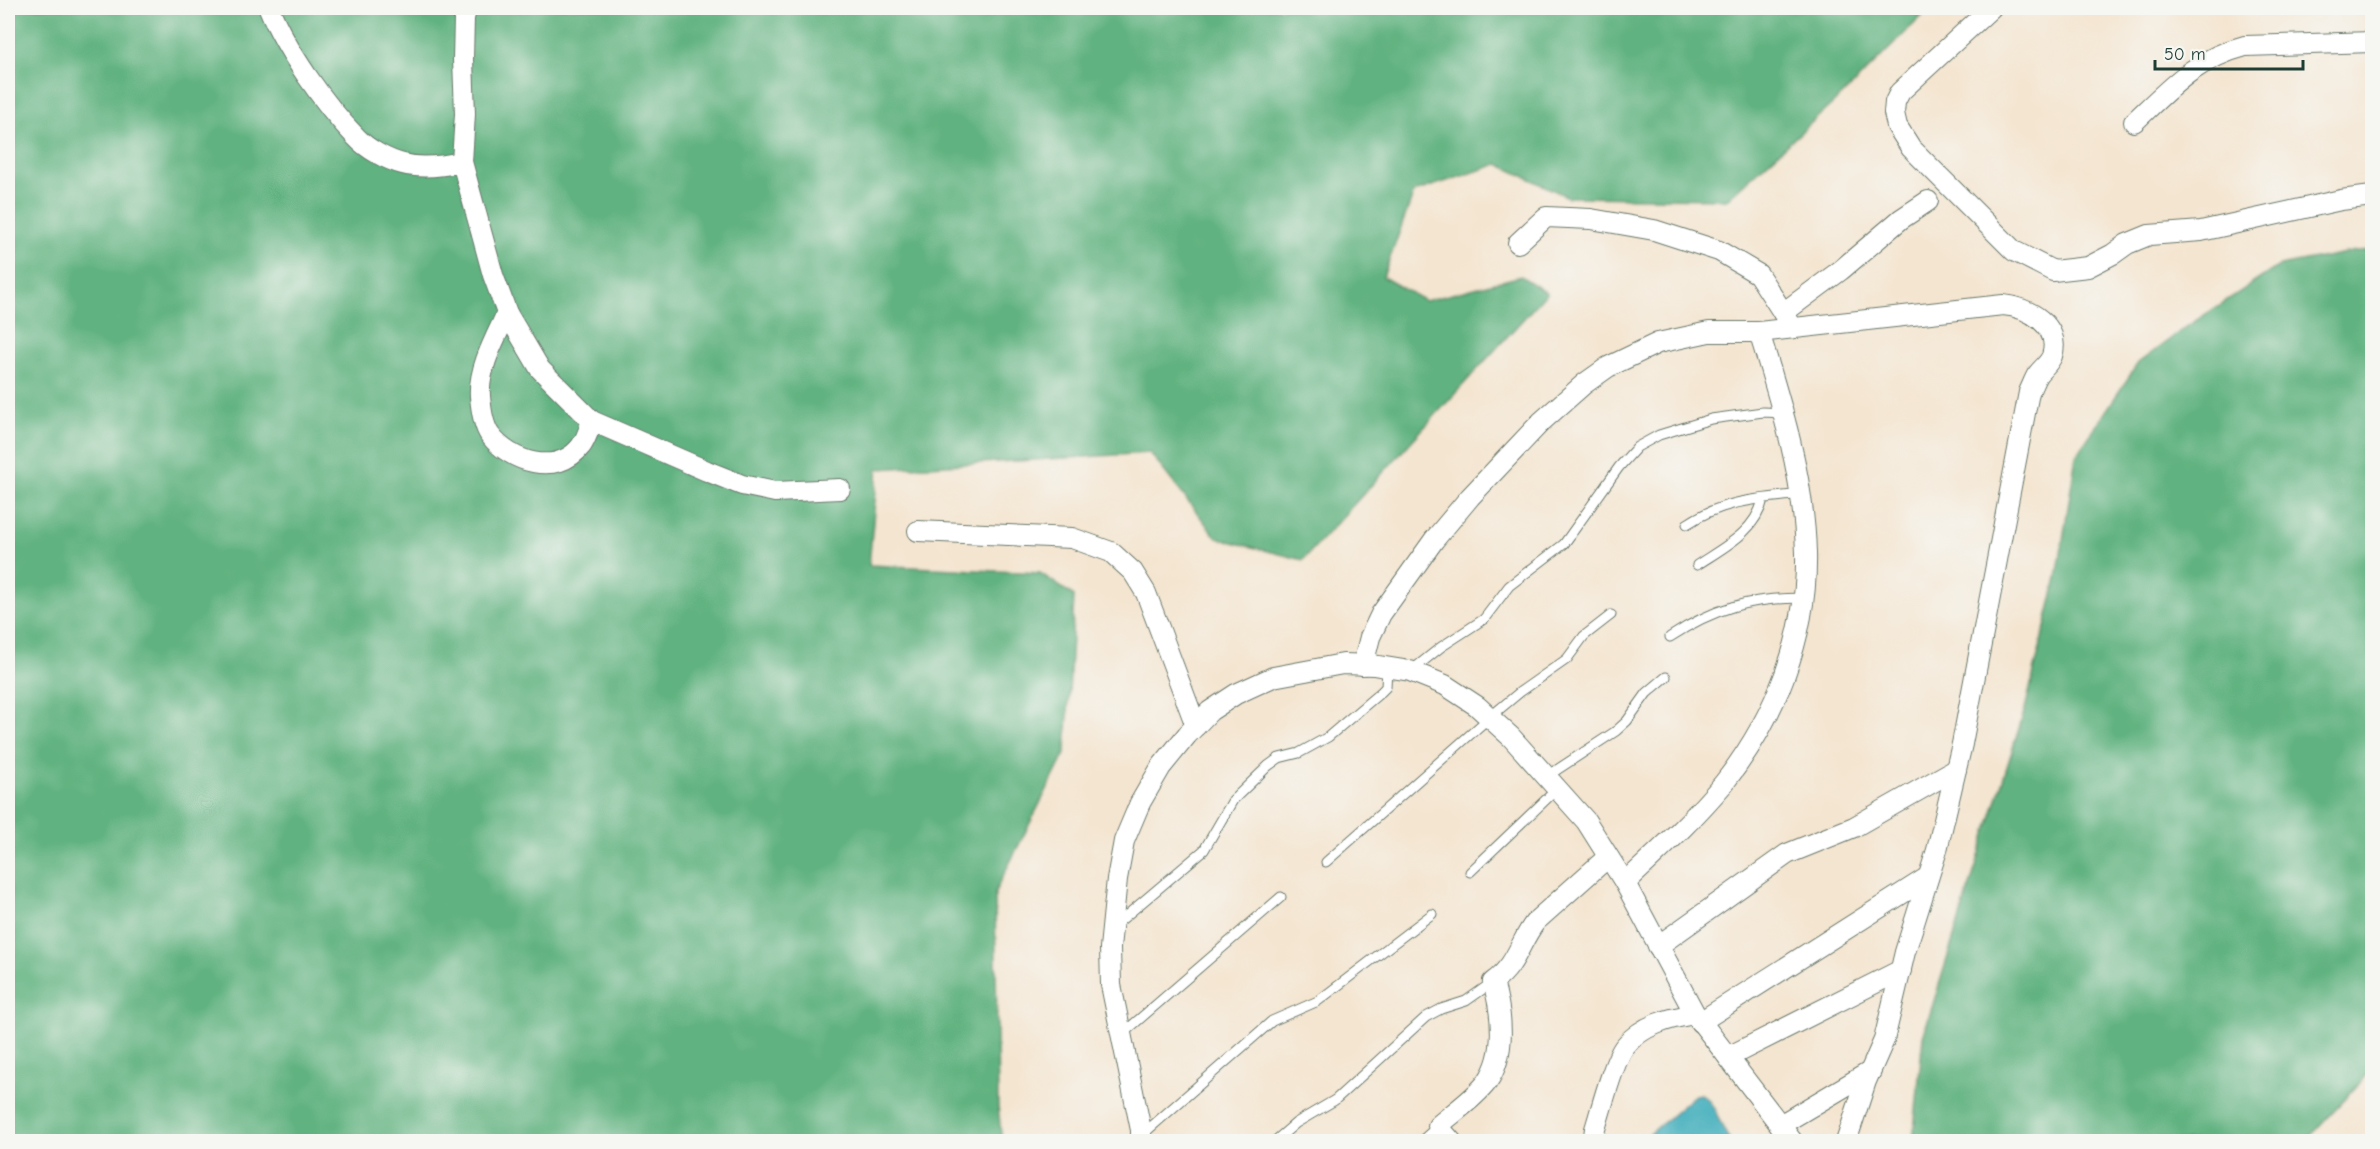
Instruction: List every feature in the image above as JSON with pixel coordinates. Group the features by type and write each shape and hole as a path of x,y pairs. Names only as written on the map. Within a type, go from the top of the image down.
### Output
{"street":[{"path":"269,8 303,69 356,138 375,152 403,164 442,167 462,162"},
{"path":"467,8 463,59 465,114 462,162 493,275 507,314 540,369 592,421 742,485 775,492 840,489"},
{"path":"1990,8 1900,92 1895,102 1897,126 1911,148 2014,251 2053,271 2088,267 2113,255 2127,244 2149,235 2201,231 2341,200 2373,196"},
{"path":"2134,122 2191,70 2208,58 2225,51 2245,46 2373,42"},
{"path":"1788,320 1841,270 1901,219 1928,201"},
{"path":"1518,243 1546,217 1591,219 1654,230 1719,251 1758,274 1788,320"},
{"path":"1363,665 1370,637 1381,614 1434,540 1511,453 1566,399 1608,368 1658,344 1709,332 1759,332 1788,320 2003,304 2022,308 2044,322 2052,340 2052,354 2033,381 2029,392 1956,769 1884,1040 1846,1142"},
{"path":"507,314 486,364 480,393 482,414 489,434 509,455 548,464 564,460 581,446 592,421"},
{"path":"1625,883 1701,809 1751,745 1778,695 1798,630 1806,554 1801,494 1784,413 1759,332"},
{"path":"918,531 1072,538 1111,552 1133,572 1146,593 1196,726"},
{"path":"1141,1139 1111,985 1110,948 1124,841 1140,803 1161,767 1210,711 1236,694 1273,677 1343,664 1410,671 1445,685 1477,706 1511,736 1586,821 1625,883 1698,1018 1793,1142"},
{"path":"1658,946 1787,854 1854,827 1956,769"},
{"path":"1452,1142 1438,1126 1473,1096 1487,1081 1495,1066 1501,1034 1501,1016 1493,982 1516,958 1530,928 1547,909 1608,857"},
{"path":"1576,1142 1594,1135 1623,1048 1636,1035 1669,1018 1698,1018 1928,877"},
{"path":"1728,1057 1901,970"},
{"path":"1780,1125 1871,1071"}],"lane":[{"path":"1410,671 1441,647 1484,619 1509,586 1564,544 1619,466 1637,447 1659,435 1711,419 1753,413 1784,413"},
{"path":"1687,524 1725,505 1801,494"},
{"path":"1697,566 1746,531 1760,512 1763,499"},
{"path":"1670,637 1694,621 1727,607 1768,599 1803,598"},
{"path":"1326,862 1490,717 1520,692 1562,663 1584,636 1611,615"},
{"path":"1112,927 1204,850 1233,800 1268,765 1279,758 1299,753 1328,737 1381,692 1386,687 1387,668"},
{"path":"1470,872 1552,783 1627,721 1647,693 1666,677"},
{"path":"1121,1035 1281,897"},
{"path":"1141,1139 1272,1021 1318,1001 1432,914"},
{"path":"1274,1142 1296,1123 1335,1100 1426,1017 1441,1009 1466,1001 1493,982"},
{"path":"1420,1142 1438,1126"}],"green space":[{"path":"8,8 1930,8 1852,86 1727,199 1568,197 1498,164 1414,192 1383,277 1425,301 1521,276 1547,293 1303,560 1217,538 1150,453 878,469 869,565 1040,573 1074,596 1066,752 995,892 998,1106 1002,1142 8,1141"},
{"path":"2372,250 2372,1070 2305,1141 1913,1141 1923,1036 2025,709 2057,578 2076,456 2138,363 2189,325 2279,266"}],"water":[{"path":"1701,1094 1711,1103 1731,1141 1642,1141 1695,1095"}]}
